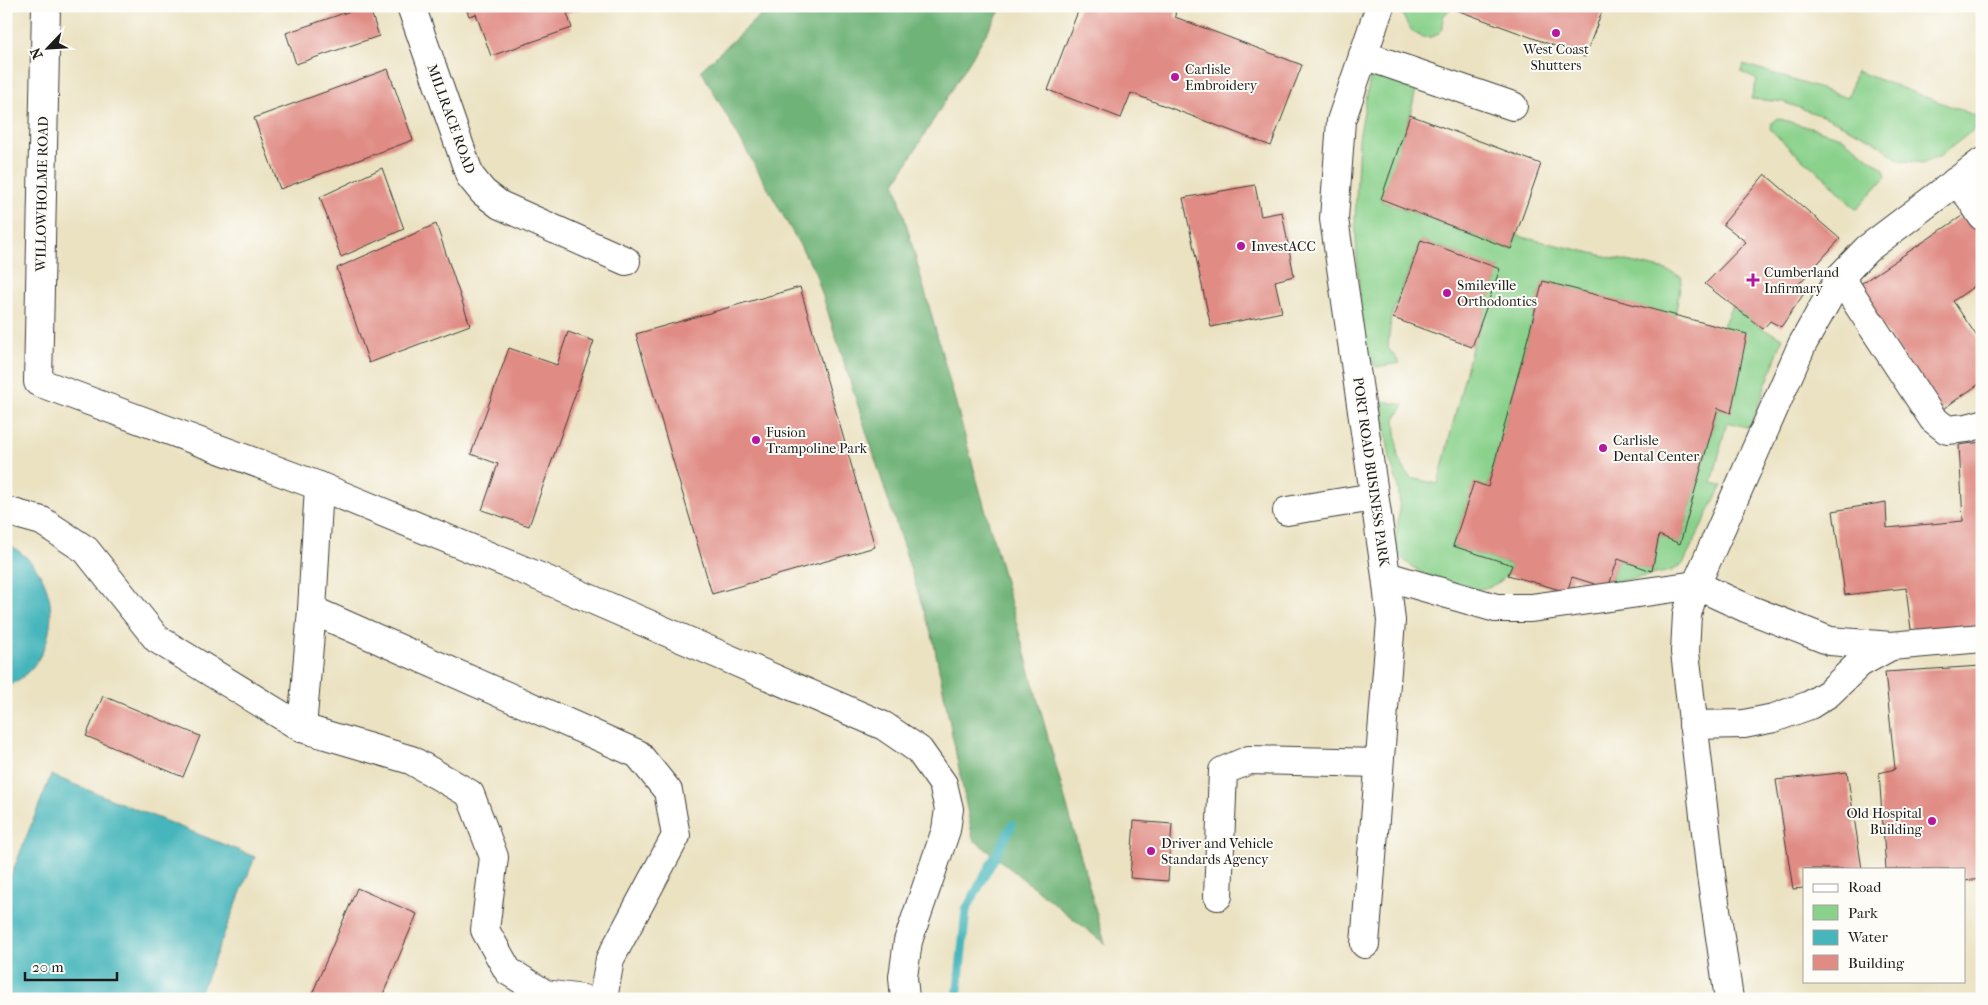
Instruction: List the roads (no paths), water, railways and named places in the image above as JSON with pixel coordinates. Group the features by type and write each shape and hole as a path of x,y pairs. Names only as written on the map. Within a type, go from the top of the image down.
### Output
{"street":[{"name":"WILLOWHOLME ROAD","path":"46,6 38,382 318,486"},
{"name":"MILLRACE ROAD","path":"412,6 470,176 483,192 500,205 626,262"},
{"name":"PORT ROAD BUSINESS PARK","path":"1365,944 1391,621 1334,219 1341,121 1380,6"},
{"path":"1363,55 1513,106"},
{"path":"1728,999 1711,875 1685,652 1687,614 1696,585 1802,345 1840,278 1866,249 1982,162"},
{"path":"1955,182 1969,196 1982,216"},
{"path":"1840,278 1933,419 1947,430 1982,424"},
{"path":"302,728 312,610 318,486 549,581 884,726 919,750 944,784 949,809 946,830 908,941 903,977 905,999"},
{"path":"1287,511 1374,497"},
{"path":"6,511 42,520 86,550 157,639 302,728 411,760 470,794 494,857 485,930 508,971 545,994 583,999"},
{"path":"1386,576 1496,608 1531,608 1696,585 1746,608 1830,641 1891,646 1982,638"},
{"path":"312,610 638,754 668,791 676,836 610,959 603,999"},
{"path":"1693,726 1744,724 1774,718 1810,705 1829,693 1860,663 1891,646"},
{"path":"1218,896 1223,771 1249,760 1379,763"}],"water":[{"path":"6,543 28,559 40,574 47,591 51,610 50,629 45,647 23,677 6,687"},
{"path":"51,775 255,857 198,999 6,999 6,888"}],"waterway":[{"path":"957,999 966,910 1012,825"}],"place":[{"name":"West Coast Shutters","path":"1556,33"},
{"name":"Carlisle Embroidery","path":"1175,77"},
{"name":"InvestACC","path":"1241,246"},
{"name":"Cumberland Infirmary","path":"1753,280"},
{"name":"Smileville Orthodontics","path":"1447,293"},
{"name":"Fusion Trampoline Park","path":"756,440"},
{"name":"Carlisle Dental Center","path":"1603,448"},
{"name":"Old Hospital Building","path":"1932,821"},
{"name":"Driver and Vehicle Standards Agency","path":"1151,851"}]}
